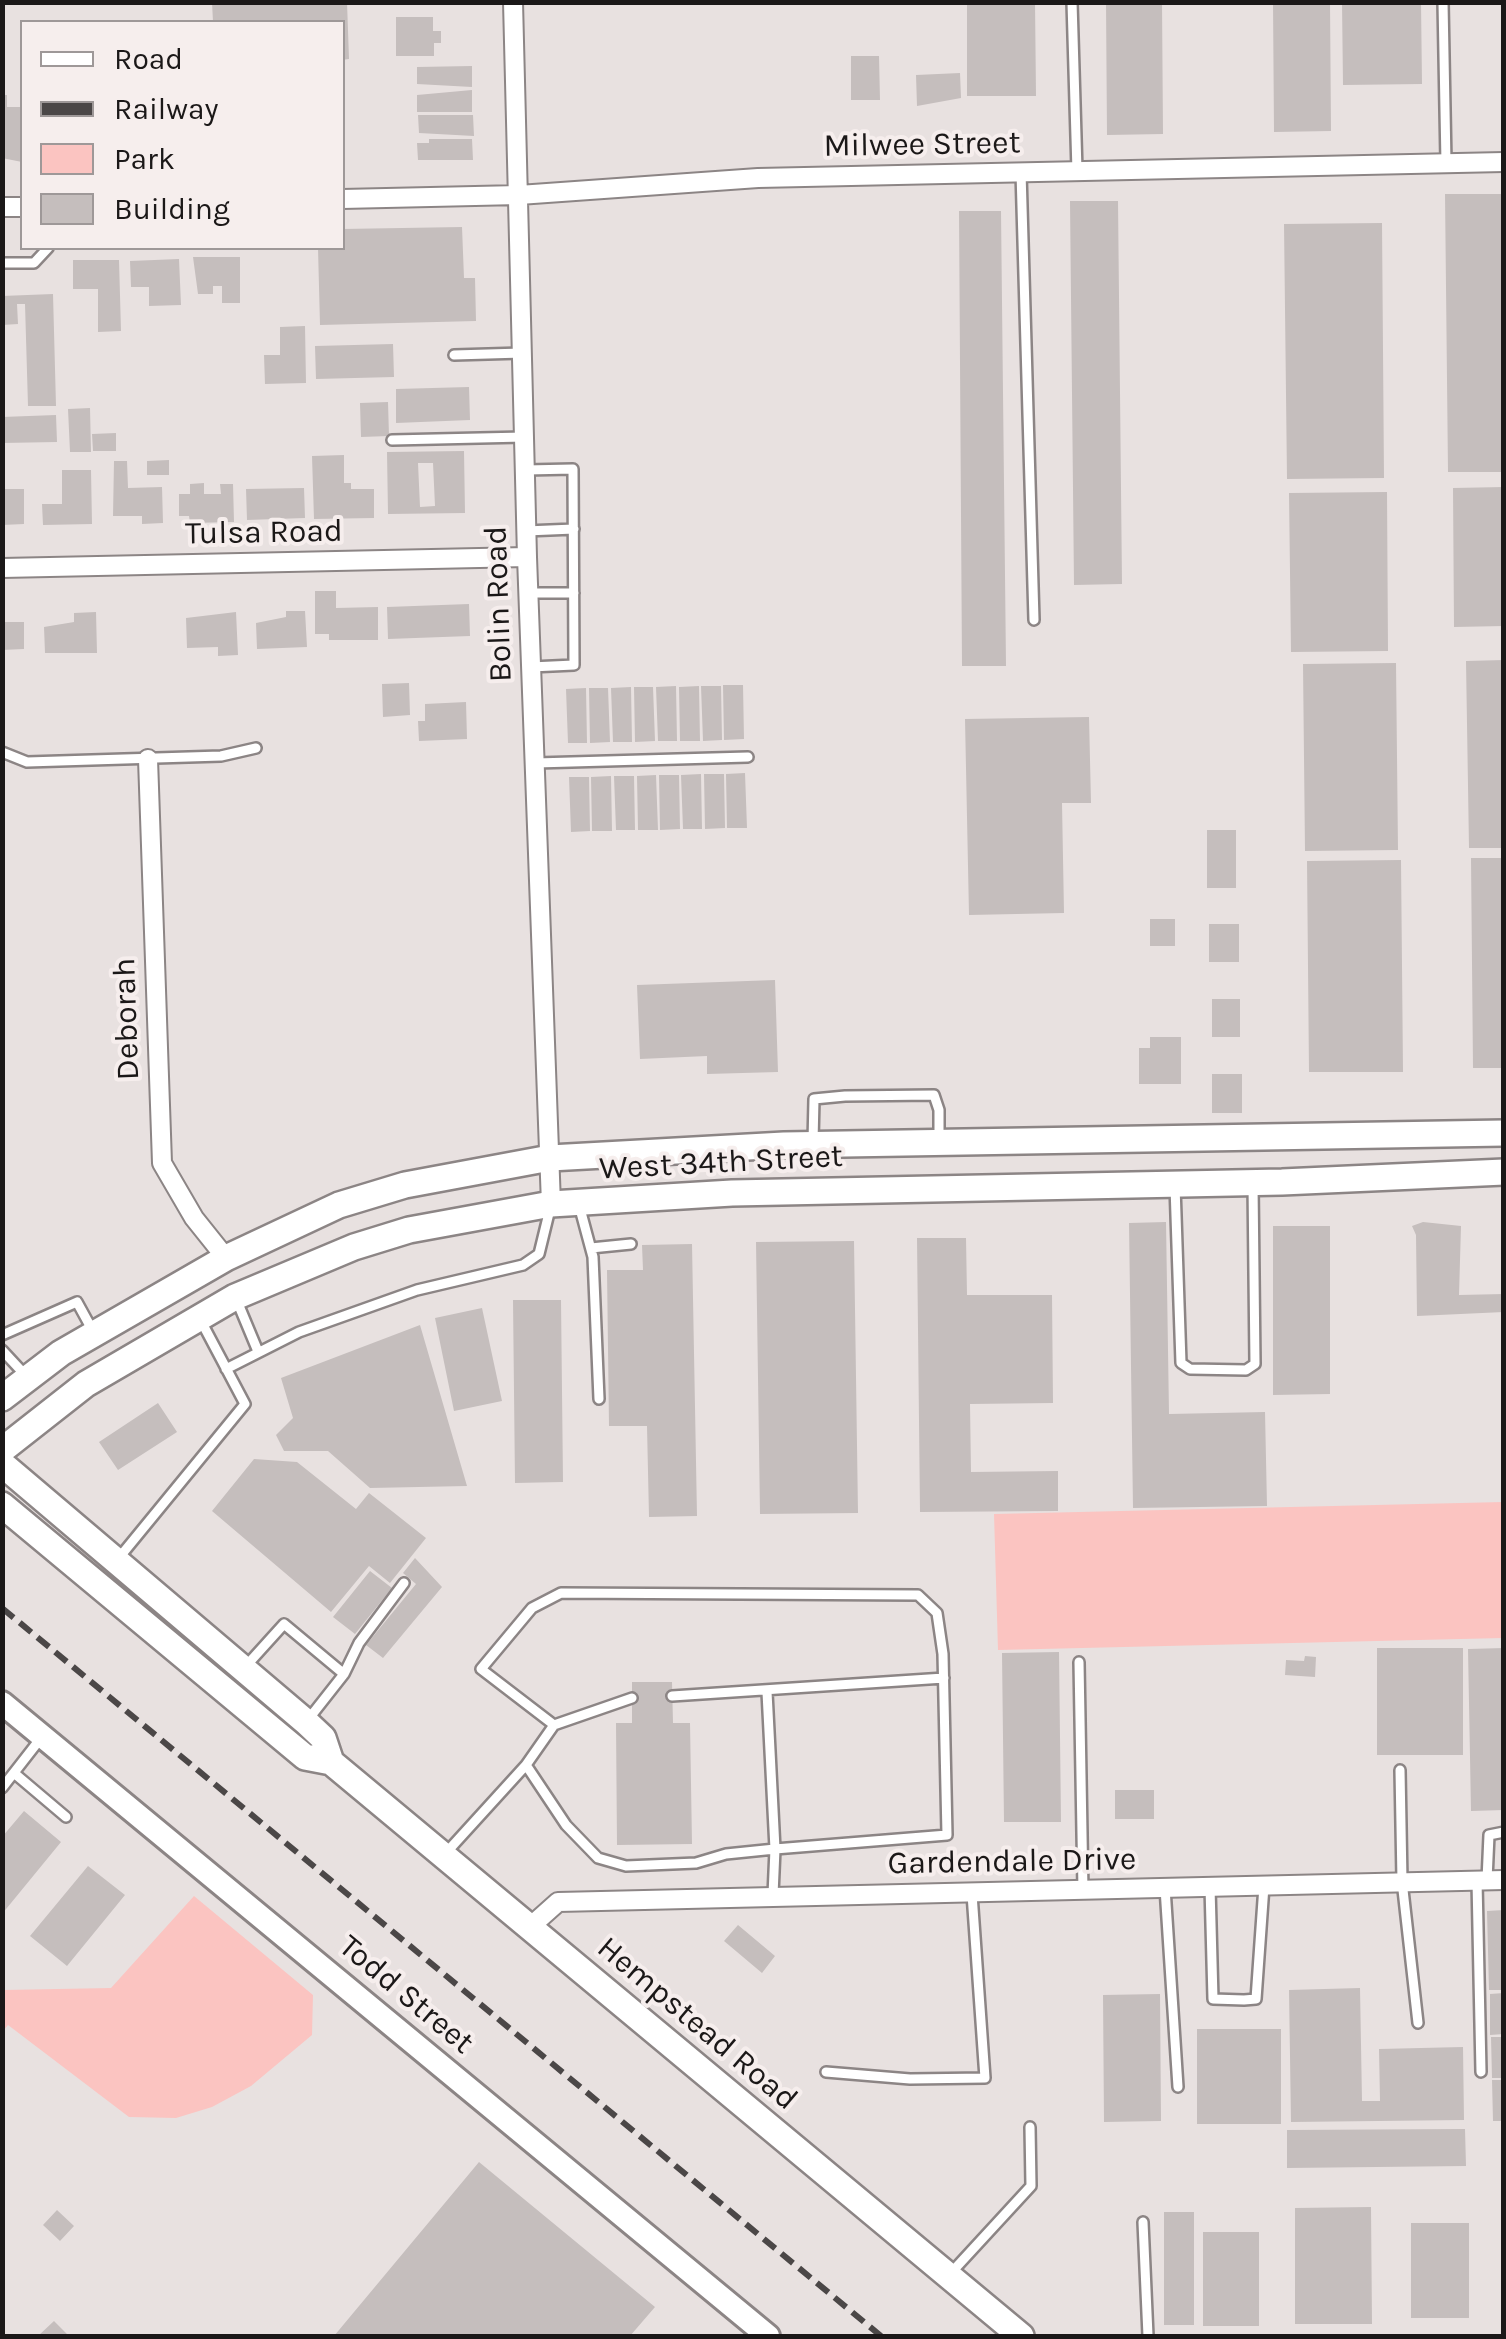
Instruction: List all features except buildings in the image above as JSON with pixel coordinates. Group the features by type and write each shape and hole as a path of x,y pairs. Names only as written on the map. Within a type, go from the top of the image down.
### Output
{"main road":[{"name":"West 34th Street","path":"2,1398 94,1334 226,1258 339,1205 405,1185 550,1158 813,1145 1498,1133"},
{"path":"1498,1133 1499,1172"},
{"path":"915,1188 928,1143"},
{"name":"West 34th Street","path":"2,1450 86,1384 235,1297 354,1247 410,1230 578,1202 915,1188 1253,1182 1499,1172"},
{"name":"Hempstead Road","path":"2,1464 306,1722 322,1738 331,1762"},
{"name":"Hempstead Road","path":"2,1506 305,1757 331,1762 1021,2336"}],"street":[{"name":"Bolin Road","path":"514,2 526,558 551,1204"},
{"name":"Milwee Street","path":"345,199 519,195 758,178 1504,162"},
{"name":"Tulsa Road","path":"2,568 526,558"},
{"name":"Deborah","path":"148,759 162,1163 194,1218 226,1258"},
{"name":"Todd Street","path":"2,1703 768,2336"},
{"name":"Gardendale Drive","path":"530,1927 558,1902 1489,1880"}],"lane":[{"path":"1072,2 1077,171"},
{"path":"1442,2 1446,163"},
{"path":"1022,172 1034,620"},
{"path":"2,263 34,263 46,250"},
{"path":"454,355 522,353"},
{"path":"392,440 524,437"},
{"path":"525,470 573,469 574,665 531,667"},
{"path":"526,531 574,529"},
{"path":"528,593 574,593"},
{"path":"2,752 27,762 221,756 256,748"},
{"path":"534,763 748,756"},
{"path":"813,1145 814,1099 845,1096 934,1095 939,1110 928,1143"},
{"path":"1175,1184 1182,1364 1190,1369 1246,1370 1255,1364 1253,1182"},
{"path":"578,1202 591,1248 599,1399"},
{"path":"226,1368 257,1349 418,1290 523,1265 539,1254 551,1204"},
{"path":"591,1248 632,1244"},
{"path":"235,1297 257,1349"},
{"path":"2,1335 77,1302 94,1334"},
{"path":"118,1559 245,1404 199,1318"},
{"path":"2,1350 28,1378"},
{"path":"306,1722 344,1674 359,1643 404,1583"},
{"path":"526,1765 566,1824 598,1858 626,1866 696,1863 726,1854 947,1836 944,1678 937,1613 918,1595 560,1593 532,1608 481,1669 554,1725"},
{"path":"244,1668 284,1624 344,1674"},
{"path":"1078,1662 1083,1891"},
{"path":"672,1696 944,1678"},
{"path":"766,1692 776,1849 774,1895"},
{"path":"443,1856 526,1765 554,1725 632,1698"},
{"path":"2,1788 42,1736"},
{"path":"1400,1770 1402,1881 1418,2023"},
{"path":"14,1773 66,1818"},
{"path":"1481,2072 1489,1836 1504,1832"},
{"path":"1210,1887 1213,1999 1244,2000 1256,1998 1264,1886"},
{"path":"1165,1888 1178,2087"},
{"path":"826,2072 910,2079 985,2078 972,1894"},
{"path":"948,2276 1031,2186 1030,2127"},
{"path":"1143,2222 1148,2336"}],"green space":[{"path":"1503,1502 1503,1638 998,1650 994,1514"},
{"path":"194,1896 313,1995 312,2035 251,2086 212,2107 176,2118 129,2117 8,2025 3,2031 3,1990 111,1988"}],"railway":[{"path":"2,1608 881,2336"}]}
